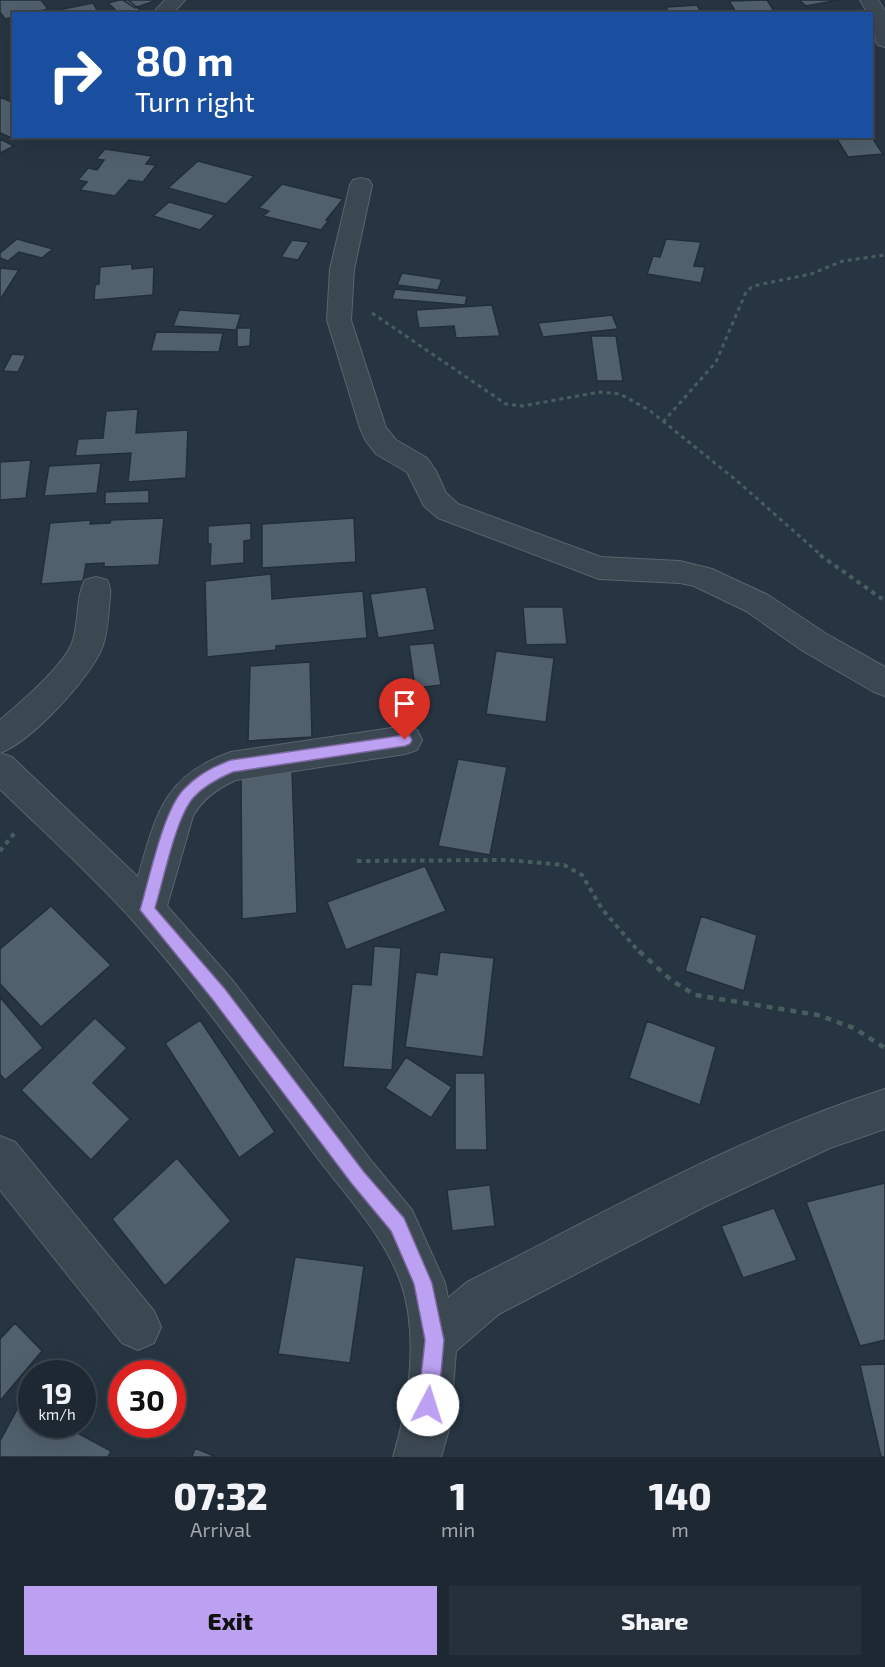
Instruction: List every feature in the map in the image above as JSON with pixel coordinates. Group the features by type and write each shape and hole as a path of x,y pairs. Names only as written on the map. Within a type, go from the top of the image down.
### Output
{"street":[{"path":"163,12 176,0"},
{"path":"869,0 881,19 885,41"},
{"path":"361,185 347,241 340,291 339,320 373,428 386,447 417,465 434,499 441,506 448,511 599,568 680,572 701,577 757,603 814,642 885,683"},
{"path":"0,739 51,691 85,650 92,629 96,588"},
{"path":"147,910 176,816 188,794 209,776 231,766 405,740"},
{"path":"0,767 147,910 219,994 358,1178 398,1225 423,1283 434,1340 426,1426 417,1457"},
{"path":"434,1340 483,1298 691,1191 824,1129 885,1109"},
{"path":"0,1157 138,1327"}],"path":[{"path":"663,422 716,362 746,292 753,285 811,274 843,261 885,255"},
{"path":"340,291 506,404 522,406 583,394 610,393 620,394 649,410 736,480 814,550 885,601"},
{"path":"357,861 516,860 570,866 588,882 602,909 630,940 672,981 690,993 698,997 778,1008 841,1022 885,1048"}],"building":[{"path":"0,0 41,0 48,9 36,12 12,12 12,17 5,19 0,12"},
{"path":"123,0 157,0 135,8"},
{"path":"128,0 143,12 118,12 108,3"},
{"path":"767,0 775,12 736,12 729,1"},
{"path":"799,0 839,0 806,6"},
{"path":"93,3 98,12 59,12 58,10"},
{"path":"697,5 701,12 668,12 666,7"},
{"path":"0,97 12,102 12,138 16,138 14,139 0,133"},
{"path":"836,138 872,138 883,154 848,157"},
{"path":"0,139 14,146 0,153"},
{"path":"105,149 152,156 146,164 156,165 143,182 129,180 115,196 80,190 87,182 78,180 88,168 97,170 104,160 96,159"},
{"path":"198,161 254,176 226,204 168,188"},
{"path":"282,184 343,199 321,230 263,216 269,211 259,208"},
{"path":"169,202 215,215 200,230 153,216"},
{"path":"17,239 53,249 42,258 19,252 8,261 0,258 0,253"},
{"path":"666,239 701,242 694,266 705,267 701,283 647,274 653,256 660,257"},
{"path":"292,240 309,242 298,260 281,257"},
{"path":"132,264 132,269 154,267 153,295 94,300 95,285 99,284 100,267"},
{"path":"1,268 19,270 0,300 0,270"},
{"path":"402,273 442,279 438,290 397,285"},
{"path":"395,289 467,296 465,305 392,299"},
{"path":"492,305 500,336 456,338 454,326 419,328 416,310"},
{"path":"179,310 241,314 236,330 173,326"},
{"path":"612,315 618,329 543,337 538,323"},
{"path":"237,328 251,328 250,346 237,347"},
{"path":"156,332 223,333 219,352 151,351"},
{"path":"591,336 616,336 623,381 597,381"},
{"path":"12,354 26,355 18,372 3,371"},
{"path":"138,409 136,433 188,430 186,478 128,482 131,453 75,456 78,439 103,438 106,411"},
{"path":"31,460 26,498 0,500 0,462"},
{"path":"101,463 97,493 44,496 49,466"},
{"path":"149,490 149,503 105,504 105,492"},
{"path":"164,518 159,565 104,567 104,563 86,564 83,581 41,584 50,523 91,520 90,524 110,523 111,520"},
{"path":"354,518 356,562 262,568 262,524"},
{"path":"251,523 251,540 244,541 244,563 210,566 211,544 208,544 208,526"},
{"path":"271,574 272,599 363,591 367,638 276,646 276,650 207,657 205,581"},
{"path":"426,587 435,630 378,638 370,594"},
{"path":"523,607 563,607 567,644 526,645"},
{"path":"434,643 441,685 415,688 409,645"},
{"path":"496,651 554,658 546,722 486,714"},
{"path":"310,662 312,737 248,741 250,666"},
{"path":"458,759 507,767 490,855 438,846"},
{"path":"292,771 297,913 242,919 241,776"},
{"path":"425,866 446,911 346,950 327,902"},
{"path":"51,906 111,965 41,1027 0,984 0,949"},
{"path":"701,916 757,935 744,991 685,971"},
{"path":"374,946 401,948 392,1070 343,1067 352,984 371,985"},
{"path":"440,952 494,958 483,1057 405,1047 416,972 437,975"},
{"path":"0,997 43,1048 5,1080 0,1074"},
{"path":"95,1018 127,1048 93,1083 130,1119 91,1160 21,1090"},
{"path":"200,1020 275,1132 239,1158 165,1043"},
{"path":"647,1021 716,1047 700,1105 629,1078"},
{"path":"406,1057 452,1087 431,1118 385,1088"},
{"path":"455,1073 485,1073 487,1150 455,1150"},
{"path":"177,1158 231,1221 165,1286 112,1219"},
{"path":"885,1183 885,1340 860,1346 806,1202"},
{"path":"490,1185 495,1226 452,1231 447,1190"},
{"path":"774,1208 797,1260 743,1278 721,1226"},
{"path":"295,1257 364,1266 350,1363 278,1354"},
{"path":"15,1323 42,1351 34,1360 18,1360 18,1380 0,1401 0,1339"},
{"path":"885,1364 885,1457 881,1457 860,1365"},
{"path":"18,1408 18,1438 87,1438 111,1451 108,1457 0,1457 0,1441"},
{"path":"195,1448 216,1457 192,1457"}],"route":[{"path":"405,740 231,766 209,776 188,794 176,816 147,910 219,994 358,1178 398,1225 423,1283 434,1340 428,1405"}]}
